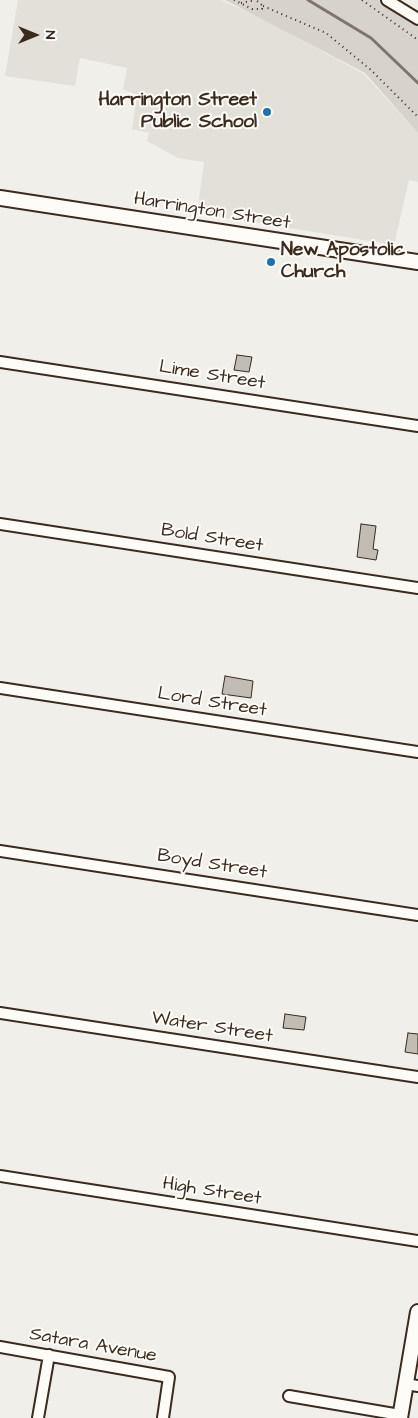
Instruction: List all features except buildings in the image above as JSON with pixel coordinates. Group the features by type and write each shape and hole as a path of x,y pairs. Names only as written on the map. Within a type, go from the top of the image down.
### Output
{"street":[{"path":"387,0 418,19"},
{"name":"Harrington Street","path":"0,198 418,262"},
{"name":"Lime Street","path":"0,362 418,426"},
{"name":"Bold Street","path":"0,524 418,588"},
{"name":"Lord Street","path":"0,688 418,752"},
{"name":"Boyd Street","path":"0,850 418,915"},
{"name":"Water Street","path":"0,1013 418,1077"},
{"name":"High Street","path":"0,1176 418,1241"},
{"path":"289,1396 400,1417 412,1385 418,1312"},
{"name":"Satara Avenue","path":"0,1347 169,1377 163,1418"},
{"path":"38,1418 49,1356"}],"path":[{"path":"234,0 252,9 258,10 263,6"},
{"path":"241,3 256,0 263,6 326,34 371,70 418,117"},
{"path":"362,0 418,40"},
{"path":"251,14 252,9"}],"shaded area":[{"name":"Harrington Street Public School","path":"18,0 221,0 261,18 364,74 418,133 418,182 409,180 394,245 197,213 204,162 178,158 147,141 149,133 132,129 137,95 123,89 127,68 80,58 75,86 5,76"},
{"path":"225,0 379,0 393,11 418,25 418,133 365,73"}],"waterway":[{"path":"308,0 371,38 418,83"}],"place":[{"name":"Harrington Street Public School","path":"267,112"},
{"name":"New Apostolic Church","path":"271,262"}]}
